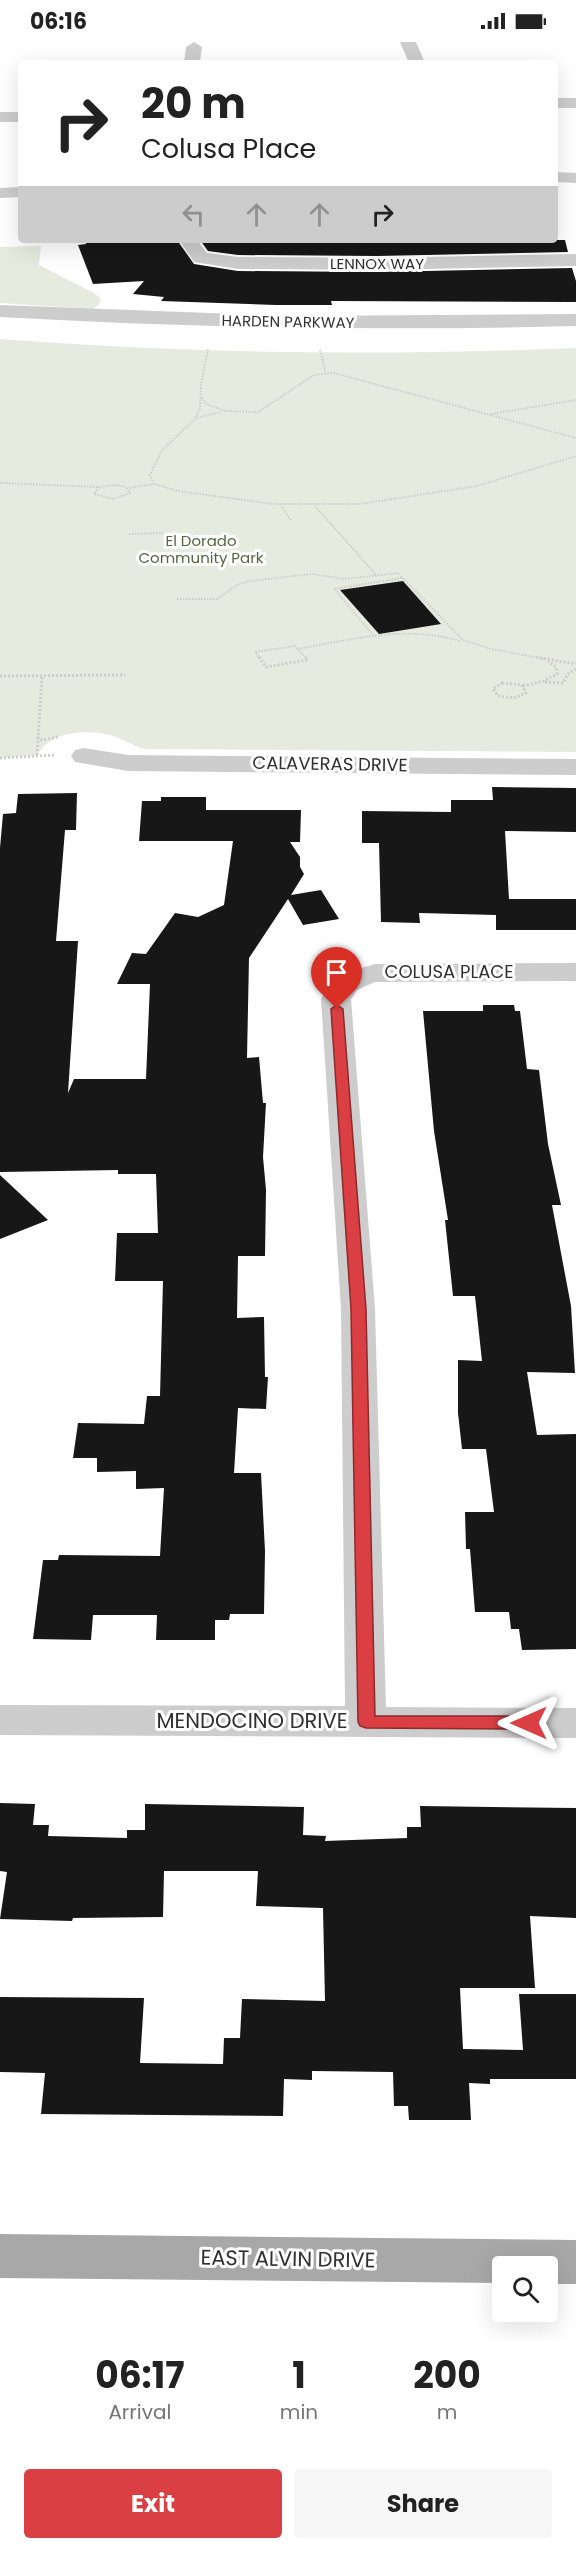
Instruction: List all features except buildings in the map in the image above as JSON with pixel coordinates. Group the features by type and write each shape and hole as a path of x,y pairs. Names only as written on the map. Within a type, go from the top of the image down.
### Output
{"main road":[{"name":"EAST ALVIN DRIVE","path":"0,2256 576,2262"}],"street":[{"path":"409,42 416,60"},
{"path":"558,103 576,104"},
{"path":"0,117 18,117"},
{"path":"558,177 576,178"},
{"path":"0,193 18,192"},
{"name":"LENNOX WAY","path":"190,243 201,258 238,263 399,264 576,260"},
{"name":"HARDEN PARKWAY","path":"0,310 270,322 418,323 576,320"},
{"name":"HARDEN PARKWAY","path":"0,327 126,334 312,339 576,336"},
{"name":"CALAVERAS DRIVE","path":"84,756 128,763 576,767"},
{"name":"COLUSA PLACE","path":"366,1722 358,1309 336,999 344,985 375,973 576,972"},
{"name":"MENDOCINO DRIVE","path":"0,1720 576,1723"}],"path":[{"path":"154,484 150,474 158,456 194,420 201,409 201,384 208,349"},
{"path":"320,350 326,374"},
{"path":"194,420 213,413 262,411 314,375 334,374 576,438"},
{"path":"202,398 211,406 232,412"},
{"path":"487,414 576,399"},
{"path":"0,483 99,487 115,485 129,489 154,484 178,491 280,504 314,505 376,502 454,491 509,478 560,460 576,457"},
{"path":"99,487 94,494 106,499 124,497 130,493 129,489"},
{"path":"280,504 291,521"},
{"path":"314,505 376,576"},
{"path":"129,534 162,533 181,537"},
{"path":"177,599 217,599 237,585 249,581 313,573 344,579 398,573 454,633 470,644"},
{"path":"374,636 334,589 402,578"},
{"path":"298,649 374,636 431,633 470,644 576,664"},
{"path":"295,645 298,649 308,660 266,667 255,652 295,645"},
{"path":"523,687 526,693 514,698 498,696 493,691 495,686 507,682 523,687 551,678 558,672 554,665 542,658"},
{"path":"535,683 563,683 565,677 576,669"},
{"path":"0,676 125,675"},
{"path":"0,758 37,755 42,677"},
{"path":"37,737 42,740 58,737"}],"green space":[{"path":"41,246 39,265 94,293 101,299 99,305 92,309 0,303 0,247"},
{"name":"El Dorado Community Park","path":"0,339 216,351 360,353 576,348 576,752 145,749 114,736 80,732 51,741 37,755 0,758"}],"route":[{"path":"337,1009 356,1248 361,1399 366,1722 529,1723"}]}
